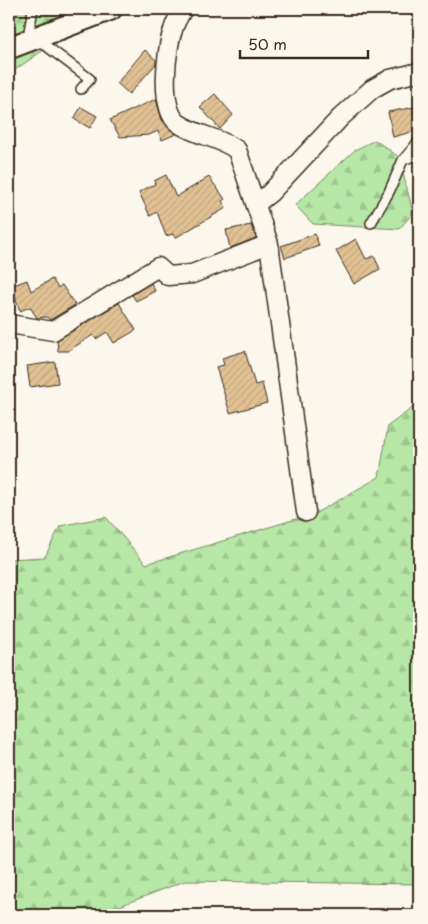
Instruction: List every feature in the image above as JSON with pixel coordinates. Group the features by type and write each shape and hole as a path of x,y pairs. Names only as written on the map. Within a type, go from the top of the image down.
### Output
{"street":[{"path":"9,48 37,39 111,9"},
{"path":"183,9 173,28 167,52 166,93 176,121 188,129 227,142 237,150 256,204 269,244 306,512"},
{"path":"256,204 270,193 340,118 372,89 390,79 419,72"},
{"path":"9,324 53,331 158,266 168,276 192,274 269,244"}],"lane":[{"path":"33,9 29,30 37,39 90,79 81,89"},
{"path":"9,80 10,94"},
{"path":"371,223 389,192 403,160 419,142"},
{"path":"403,160 419,154"}],"green space":[{"path":"9,9 103,9 9,74"},
{"path":"375,140 399,157 413,213 399,229 313,224 295,205 355,150"},
{"path":"419,403 419,884 185,881 96,915 9,915 9,559 45,557 60,526 106,517 146,564 316,513 379,477 388,426"}],"building":[{"path":"145,50 156,60 156,64 129,94 117,83"},
{"path":"215,94 233,115 220,129 200,107"},
{"path":"156,99 162,120 176,134 162,140 158,131 149,135 120,137 110,120"},
{"path":"81,107 97,116 90,128 74,119"},
{"path":"415,107 419,130 393,137 388,112"},
{"path":"166,175 176,197 209,177 225,199 222,201 226,208 175,238 173,234 166,236 157,212 150,216 139,192 155,184 154,181"},
{"path":"251,225 256,238 230,248 226,230"},
{"path":"315,234 319,246 285,258 281,246"},
{"path":"356,239 366,259 374,256 380,269 354,284 336,251"},
{"path":"52,279 58,288 62,285 75,305 50,320 47,317 37,318 30,307 20,311 11,286 27,280 31,291"},
{"path":"151,283 155,291 136,301 132,295"},
{"path":"119,303 136,330 114,343 107,332 96,339 93,335 68,351 58,351 57,340"},
{"path":"245,351 255,385 262,383 267,403 230,413 216,367 224,365 222,358"},
{"path":"55,362 58,383 30,387 27,366"}]}
